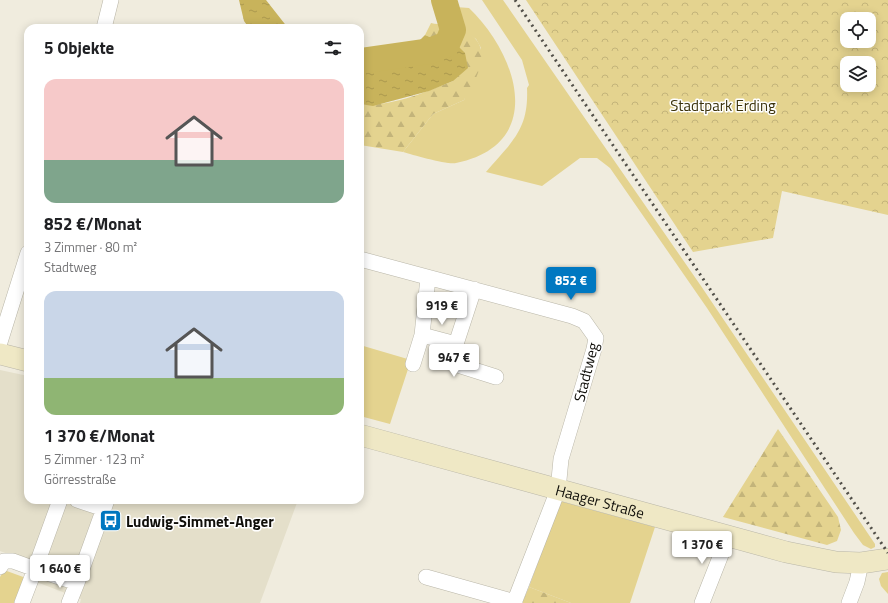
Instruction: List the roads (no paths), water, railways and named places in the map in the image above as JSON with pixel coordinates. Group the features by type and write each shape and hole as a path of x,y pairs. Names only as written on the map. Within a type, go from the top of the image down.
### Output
{"street":[{"path":"105,24 111,0"},
{"name":"Stadtweg","path":"364,260 572,316 584,321 596,338 561,459 558,490"},
{"path":"0,342 24,267"},
{"path":"413,364 422,335 428,278"},
{"path":"474,289 456,344 455,358 458,365 496,377"},
{"path":"422,335 456,344"},
{"path":"0,354 24,360"},
{"name":"Haager Straße","path":"364,436 786,552 836,562 860,563 888,559"},
{"path":"426,576 514,602 558,490"},
{"path":"22,603 59,504"},
{"path":"69,603 106,505"},
{"path":"702,603 728,537"},
{"path":"0,567 4,561 13,561 77,583"},
{"path":"849,603 857,582 860,563"}],"water":[{"path":"239,0 266,0 285,24 246,24"},
{"path":"425,35 447,44 457,45 465,53 468,68 453,81 429,91 373,106 364,105 364,53 417,43"}],"waterway":[{"path":"364,60 430,51 447,44 453,30 444,0"}],"railway":[{"path":"515,0 888,553"}],"place":[{"name":"Ludwig-Simmet-Anger","path":"111,521"}],"park label":[{"name":"Stadtpark Erding","path":"723,105"}]}
